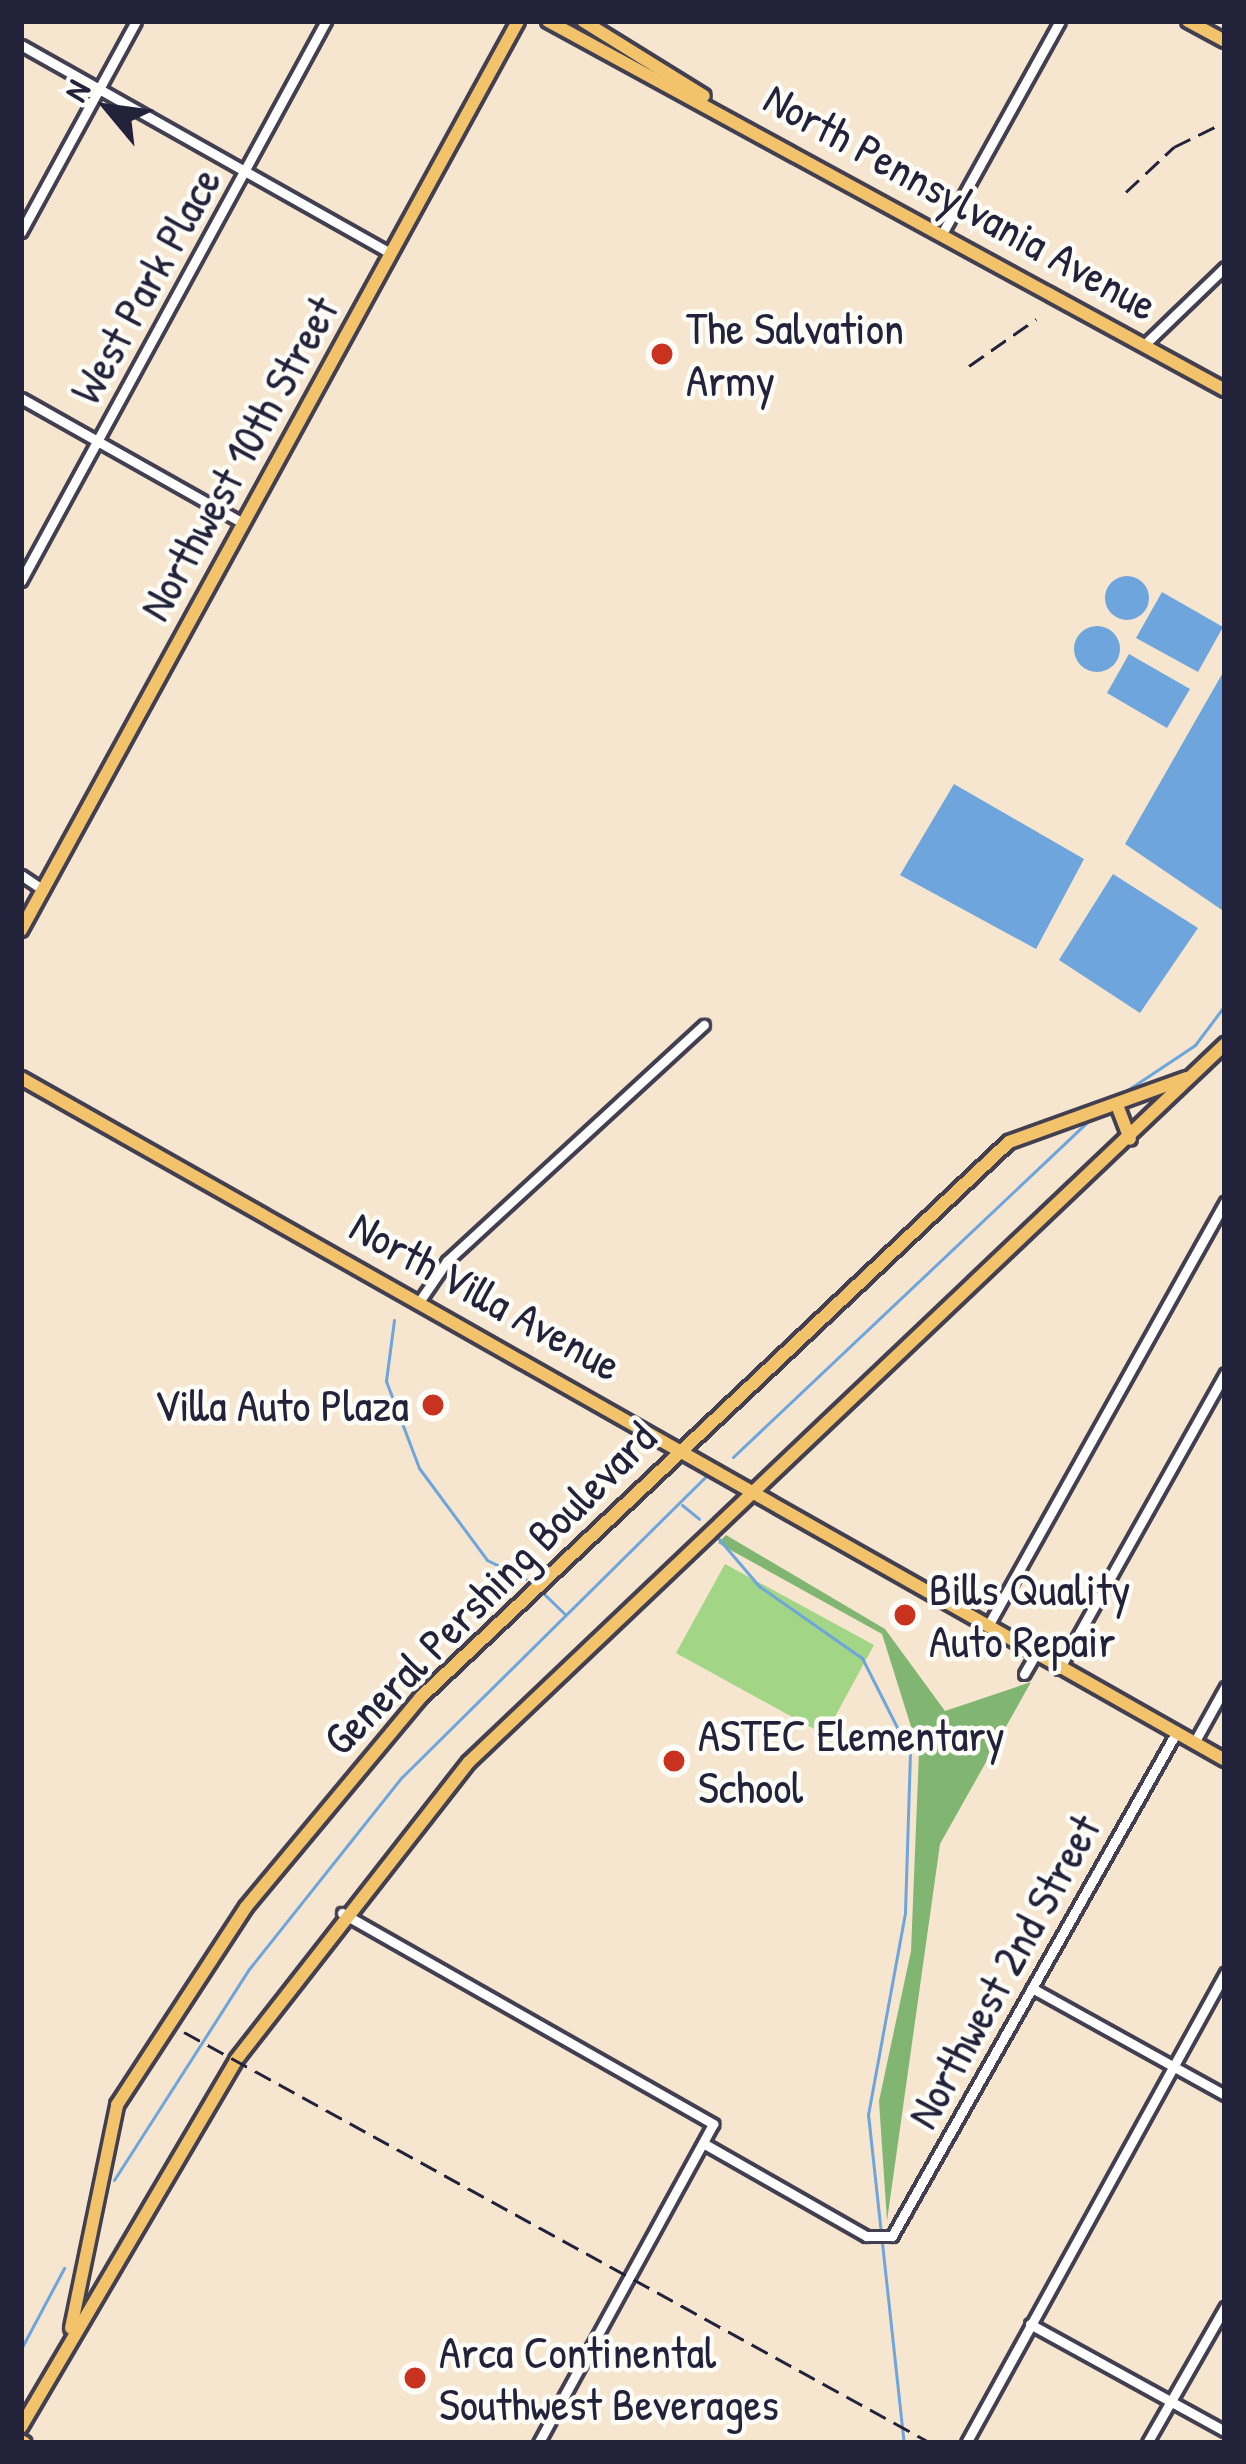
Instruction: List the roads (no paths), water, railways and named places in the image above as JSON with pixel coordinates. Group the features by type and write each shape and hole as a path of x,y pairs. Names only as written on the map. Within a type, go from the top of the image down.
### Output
{"main road":[{"name":"Northwest 10th Street","path":"21,930 518,21"},
{"name":"North Pennsylvania Avenue","path":"548,21 724,110 1225,390"},
{"name":"North Pennsylvania Avenue","path":"583,21 724,110"},
{"path":"1188,21 1223,40"},
{"path":"1210,21 1223,40"},
{"name":"General Pershing Boulevard","path":"21,2427 68,2339 236,2060 342,1913 476,1754 1225,1044"},
{"name":"North Villa Avenue","path":"21,1078 754,1486 1059,1670 1225,1760"},
{"name":"General Pershing Boulevard","path":"68,2339 105,2134 203,1966 420,1698 681,1445 1009,1142 1189,1078"},
{"path":"1118,1105 1130,1139"}],"street":[{"path":"21,232 136,21"},
{"name":"West Park Place","path":"21,580 326,21"},
{"path":"943,232 1060,21"},
{"path":"21,45 390,253"},
{"path":"1144,345 1225,267"},
{"path":"21,398 243,523"},
{"path":"21,874 43,890"},
{"path":"421,1299 447,1261 704,1025"},
{"path":"989,1624 1225,1202"},
{"path":"1059,1670 1225,1373"},
{"path":"1024,1674 1035,1655"},
{"path":"1193,1743 1225,1687"},
{"name":"Northwest 2nd Street","path":"703,2143 884,2239 1176,1733"},
{"path":"342,1913 713,2124 538,2443"},
{"path":"966,2443 1225,1972"},
{"path":"1031,1988 1225,2095"},
{"path":"1147,2443 1225,2307"},
{"path":"1030,2324 1225,2431"}],"water":[{"path":"1127,576 1143,582 1149,598 1143,614 1127,620 1111,614 1105,598 1111,582"},
{"path":"1162,592 1223,627 1198,672 1136,638"},
{"path":"1097,626 1114,632 1120,649 1114,666 1097,672 1080,666 1074,649 1080,632"},
{"path":"1129,654 1190,689 1167,728 1107,693"},
{"path":"1225,669 1225,912 1125,844"},
{"path":"954,784 1084,859 1036,949 900,875"},
{"path":"1113,874 1198,928 1140,1013 1059,960"}],"waterway":[{"path":"1114,1099 1195,1045 1225,1005"},
{"path":"733,1457 1093,1117"},
{"path":"394,1320 386,1381 419,1468 487,1560 526,1579"},
{"path":"114,2180 249,1969 401,1778 706,1476"},
{"path":"682,1505 699,1519"},
{"path":"718,1538 759,1586 862,1658 910,1753 905,1913 868,2114 904,2443"},
{"path":"542,1592 565,1614"},
{"path":"21,2349 64,2268"}],"railway":[{"path":"1126,192 1174,147 1225,122"},
{"path":"969,366 1036,319"},
{"path":"184,2032 931,2443"}],"place":[{"name":"The Salvation Army","path":"662,354"},
{"name":"Villa Auto Plaza","path":"433,1405"},
{"name":"Bills Quality Auto Repair","path":"905,1615"},
{"name":"ASTEC Elementary School","path":"674,1761"},
{"name":"Arca Continental Southwest Beverages","path":"415,2378"}]}
